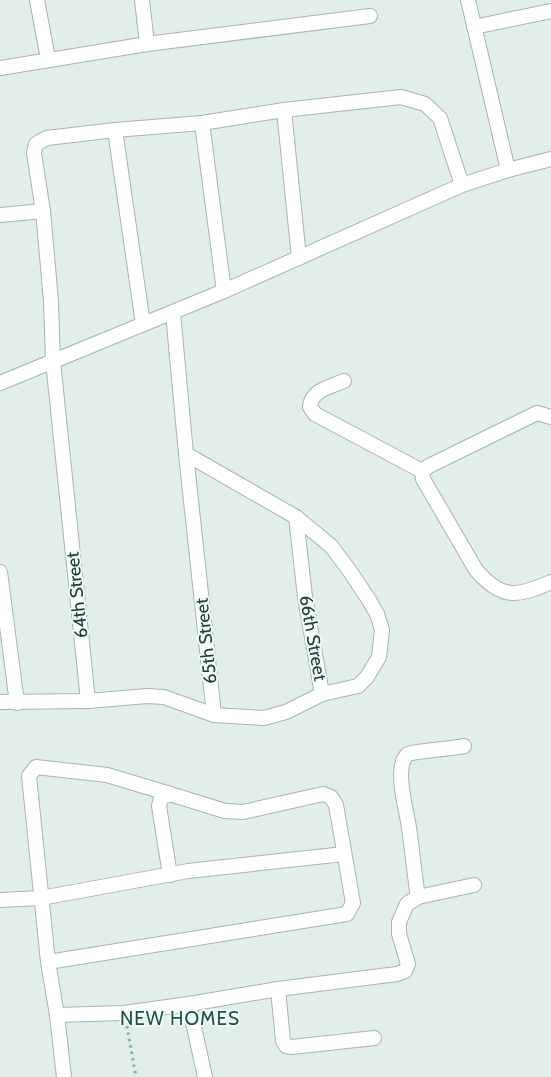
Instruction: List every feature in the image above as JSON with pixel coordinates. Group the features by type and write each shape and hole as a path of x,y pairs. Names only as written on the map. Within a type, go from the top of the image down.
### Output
{"street":[{"path":"37,0 48,59"},
{"path":"142,0 146,44"},
{"path":"468,0 508,170"},
{"path":"474,27 551,11"},
{"path":"0,68 146,44 370,16"},
{"path":"142,324 115,130 202,122 284,110 401,97 424,104 440,118 462,185"},
{"path":"284,110 299,258"},
{"path":"202,122 224,291"},
{"name":"64th Street","path":"88,701 53,360 51,301 43,210 34,153 36,144 47,138 115,130"},
{"path":"0,383 173,313 462,185 551,159"},
{"path":"0,215 43,210"},
{"name":"65th Street","path":"173,313 214,715"},
{"path":"344,381 316,392 310,401 310,407 315,414 422,471"},
{"path":"422,471 537,414 551,417"},
{"path":"186,454 296,517"},
{"path":"422,471 422,479 427,488 476,570 485,580 500,591 519,593 531,591 551,582"},
{"name":"66th Street","path":"296,517 331,546 369,600 382,630 379,657 367,677 358,686 322,694 305,597 296,517"},
{"path":"0,572 17,703"},
{"path":"0,702 88,701 148,696 164,697 214,715 264,718 286,712 322,694"},
{"path":"418,897 401,779 402,764 409,754 414,752 437,751 464,746"},
{"path":"48,962 347,914 353,903 336,805 331,797 323,794 243,812 225,811 107,775 36,767 29,776 48,962 57,1015 64,1077"},
{"path":"170,794 161,798 159,806 170,875"},
{"path":"0,900 41,898 188,871 344,854"},
{"path":"57,1015 124,1013 278,989 397,974 405,971 408,964 399,934 399,922 406,904 418,897 474,884"},
{"path":"278,989 286,1046 292,1047 374,1038"},
{"path":"189,1004 205,1077"}],"path":[{"path":"124,1013 136,1077"}],"district":[{"name":"NEW HOMES","path":"180,1018"}]}
